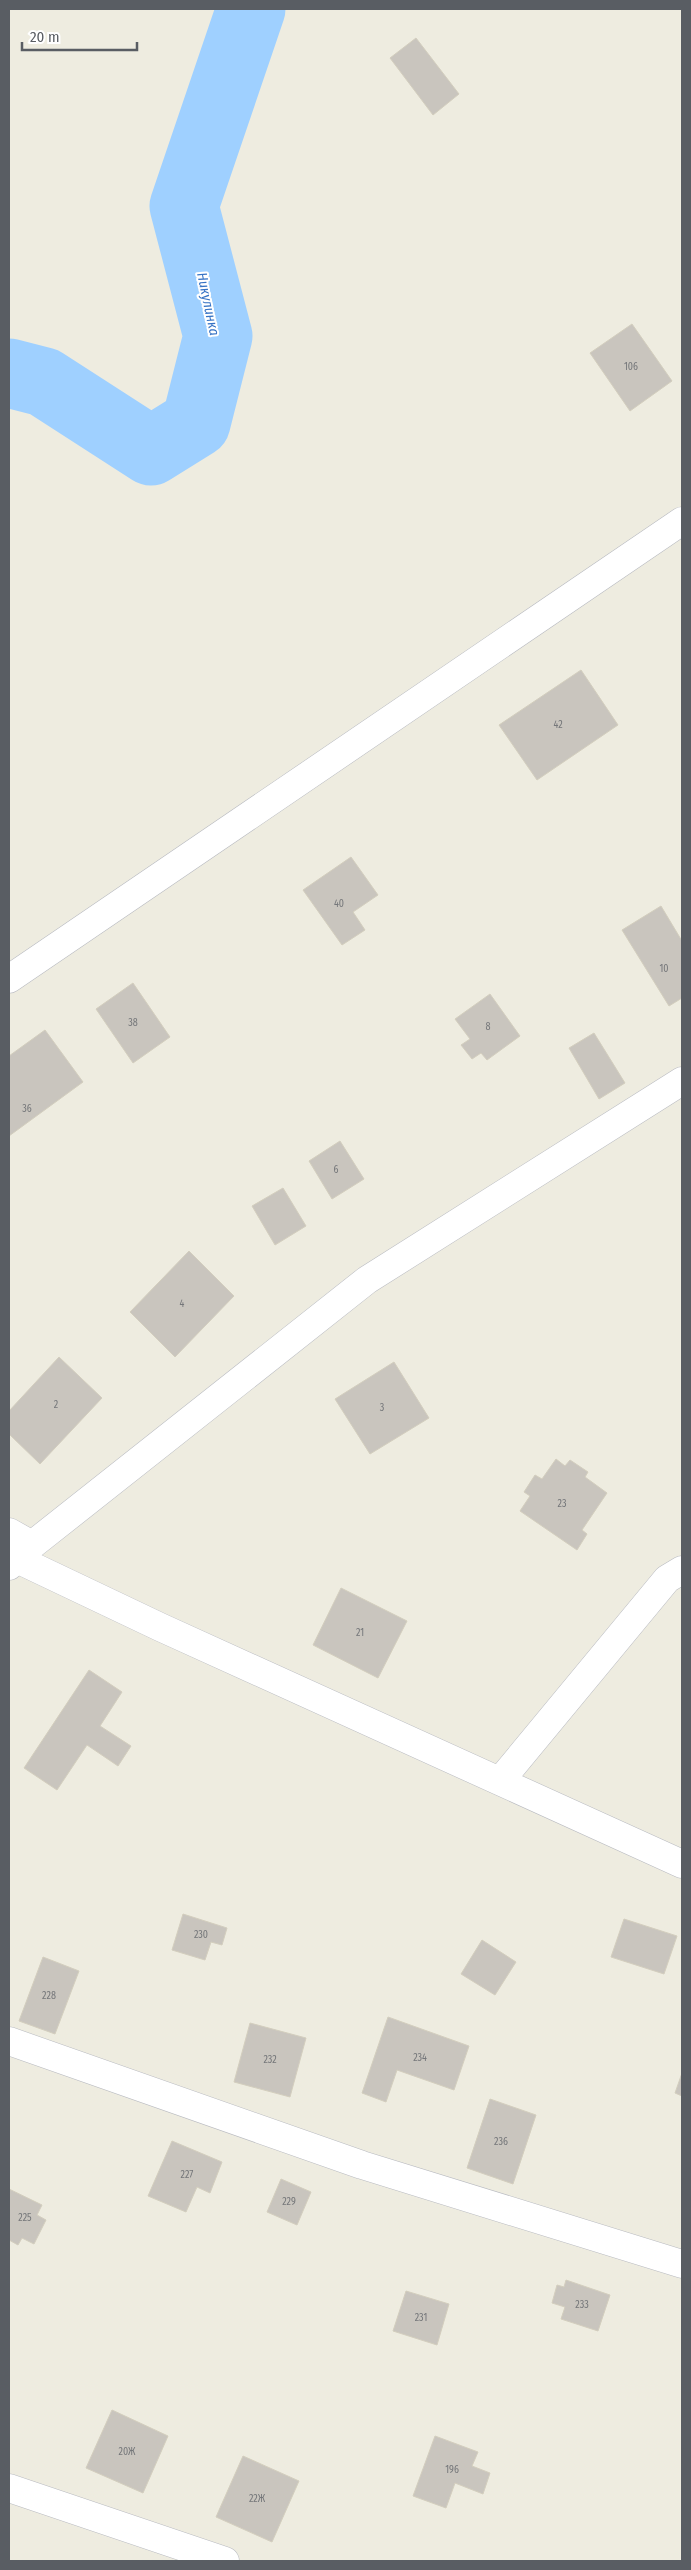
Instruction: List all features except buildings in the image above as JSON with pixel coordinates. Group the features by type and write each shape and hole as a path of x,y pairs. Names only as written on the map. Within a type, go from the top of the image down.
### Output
{"street":[{"path":"9,979 682,521"},
{"path":"19,1557 367,1280 682,1081"},
{"path":"9,1532 19,1557 160,1628 682,1864"},
{"path":"500,1781 667,1580 682,1570"},
{"path":"9,2042 362,2165 682,2264"},
{"path":"9,2488 225,2561"}],"waterway":[{"name":"Никулинка","path":"9,373 44,382 151,451 196,423 218,336 184,206 251,9"}]}
